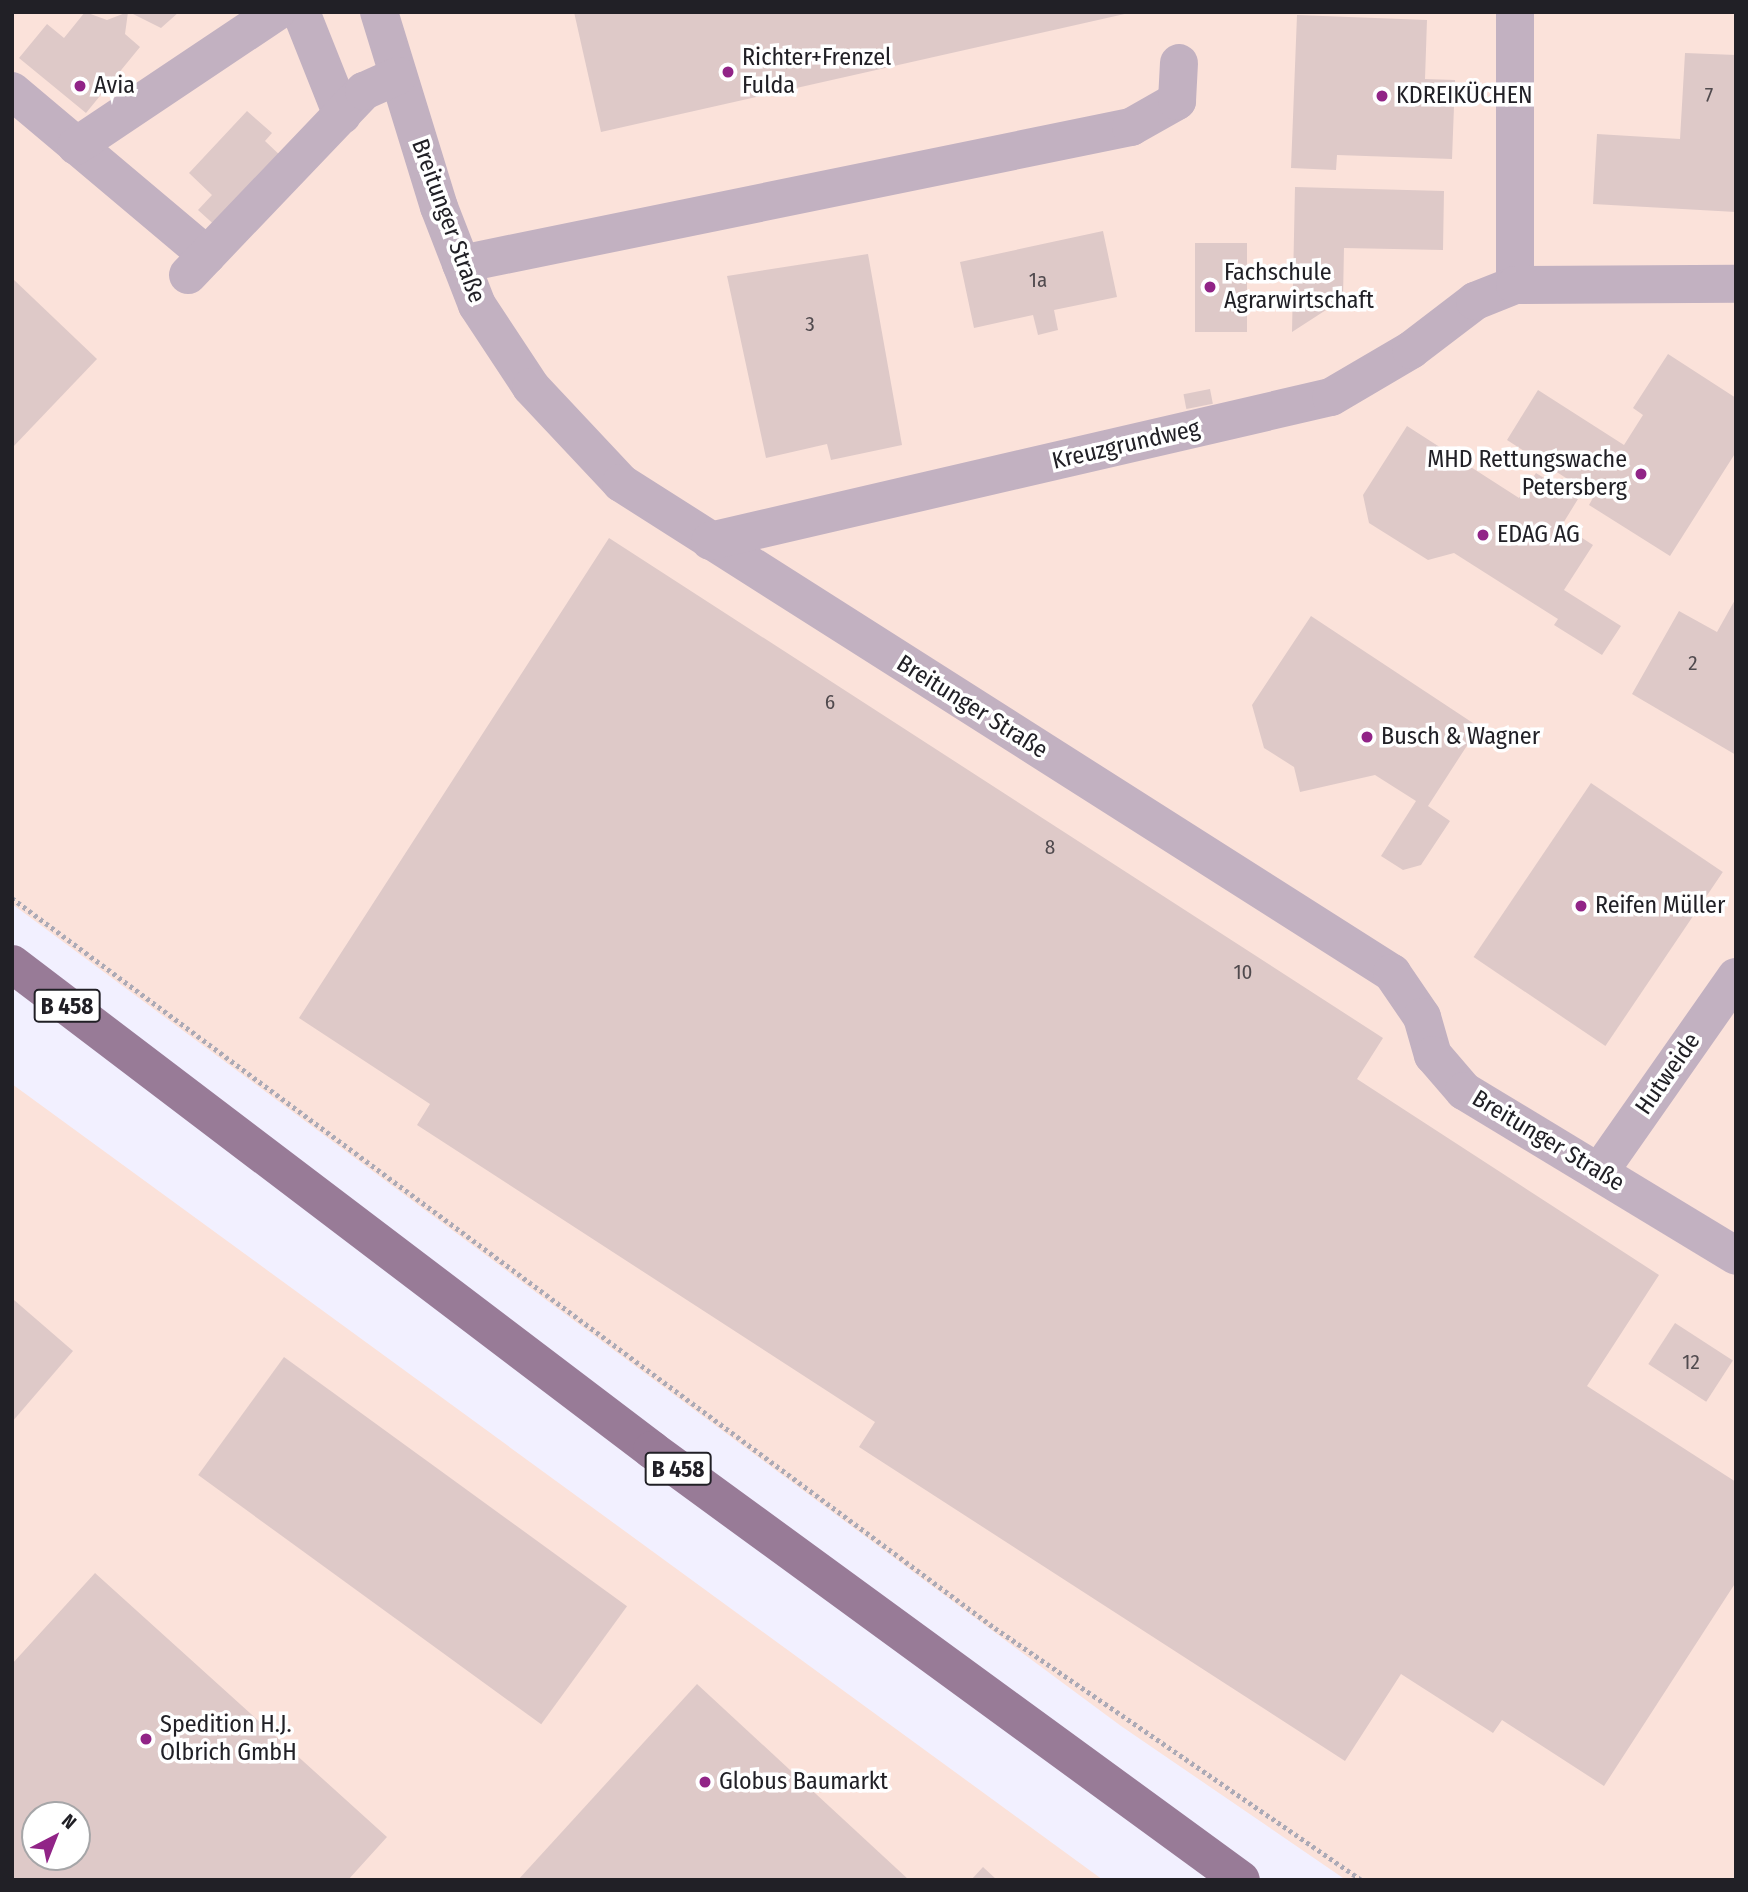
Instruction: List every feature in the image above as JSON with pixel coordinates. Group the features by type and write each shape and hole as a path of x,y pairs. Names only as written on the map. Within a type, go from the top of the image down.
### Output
{"main road":[{"name":"B 458","path":"12,964 652,1450 1241,1880"}],"street":[{"path":"76,146 276,12"},
{"path":"301,12 342,115"},
{"name":"Breitunger Straße","path":"379,12 398,76 477,305 531,387 621,482 1392,973 1422,1017 1433,1055 1464,1091 1600,1171 1736,1256"},
{"path":"1515,12 1515,285"},
{"path":"461,264 1131,127 1177,101 1179,63"},
{"path":"12,91 76,146 197,265 364,92 398,76"},
{"name":"Kreuzgrundweg","path":"710,541 1331,397 1410,350 1475,301 1515,285 1736,284"},
{"name":"Hutweide","path":"1600,1171 1736,976"}],"path":[{"path":"12,898 996,1628 1361,1880"}],"shaded area":[{"path":"12,12 1736,12 1736,1880 1346,1880 1121,1726 12,904"},
{"path":"12,1084 1103,1880 12,1880"}],"building":[{"name":"Avia","path":"85,12 107,20 128,12 125,34 140,47 86,113 19,58 47,24 64,38"},
{"path":"129,12 179,12 161,28"},
{"name":"Richter+Frenzel Fulda","path":"574,12 1128,12 1129,13 601,132"},
{"path":"1297,15 1427,20 1425,79 1455,80 1452,159 1337,155 1336,170 1291,168"},
{"path":"1685,53 1736,55 1736,212 1593,204 1597,134 1680,139"},
{"path":"247,111 272,133 265,141 284,159 219,229 198,210 212,195 189,173"},
{"path":"1295,187 1444,191 1443,250 1344,248 1343,299 1292,332"},
{"path":"1103,231 1117,297 1054,310 1058,330 1038,335 1033,315 974,328 960,262"},
{"path":"1195,243 1247,243 1247,332 1195,332"},
{"path":"868,254 902,445 831,460 827,444 766,458 727,276"},
{"path":"12,278 97,359 12,448"},
{"name":"MHD Rettungswache Petersberg","path":"1668,354 1736,398 1736,452 1670,556 1589,505 1594,496 1507,440 1538,390 1624,445 1643,415 1633,408"},
{"path":"1210,389 1213,404 1186,409 1183,394"},
{"name":"EDAG AG","path":"1407,426 1519,498 1536,473 1578,499 1562,525 1593,545 1564,590 1621,626 1602,655 1554,625 1558,619 1454,553 1428,560 1369,523 1363,495"},
{"path":"609,538 1383,1038 1357,1079 1659,1275 1587,1386 1736,1482 1736,1582 1604,1786 1502,1720 1493,1733 1401,1674 1345,1761 859,1447 875,1422 417,1125 430,1104 299,1018"},
{"path":"1736,598 1736,755 1632,694 1679,611 1717,632"},
{"name":"Busch & Wagner","path":"1311,616 1479,727 1428,806 1450,821 1421,865 1403,870 1381,856 1416,801 1375,775 1300,792 1294,767 1264,748 1252,705"},
{"path":"1591,783 1723,872 1605,1046 1474,957"},
{"path":"14,1300 73,1351 12,1422 12,1303"},
{"path":"1675,1323 1733,1361 1706,1402 1648,1364"},
{"path":"284,1357 627,1606 541,1724 198,1475"},
{"name":"Spedition H.J. Olbrich GmbH","path":"95,1573 387,1837 348,1880 12,1880 12,1664"},
{"name":"Globus Baumarkt","path":"697,1684 909,1880 518,1880"},
{"path":"983,1867 997,1880 971,1880"}],"place":[{"name":"Richter+Frenzel Fulda","path":"728,72"},
{"name":"Avia","path":"80,86"},
{"name":"KDREIKÜCHEN","path":"1382,96"},
{"name":"Fachschule Agrarwirtschaft","path":"1210,287"},
{"name":"MHD Rettungswache Petersberg","path":"1641,474"},
{"name":"EDAG AG","path":"1483,535"},
{"name":"Busch & Wagner","path":"1367,737"},
{"name":"Reifen Müller","path":"1581,906"},
{"name":"Spedition H.J. Olbrich GmbH","path":"146,1739"},
{"name":"Globus Baumarkt","path":"705,1782"}]}
